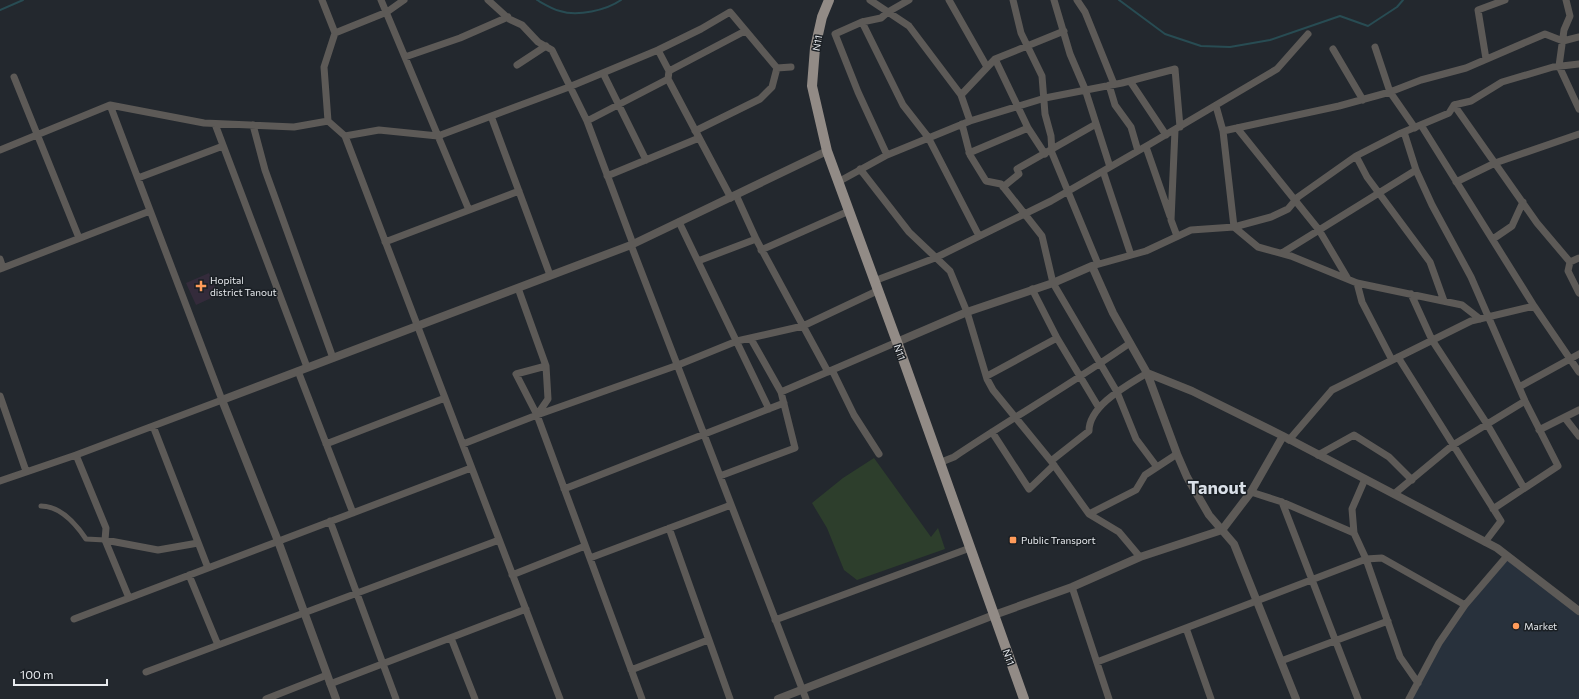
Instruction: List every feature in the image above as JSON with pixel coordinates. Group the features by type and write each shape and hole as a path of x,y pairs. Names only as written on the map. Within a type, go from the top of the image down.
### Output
{"main road":[{"name":"N11","path":"829,0 822,17 815,48 812,86 827,152 897,342 1024,699"}],"street":[{"path":"322,0 335,33 324,67 328,121 345,136 560,699"},
{"path":"381,0 469,210"},
{"path":"335,33 387,12 404,0"},
{"path":"488,0 508,17 522,25 538,42 552,50 586,121 704,435 806,699"},
{"path":"870,0 910,26 961,95 970,121"},
{"path":"887,155 858,92 835,34 862,22 881,18 888,12 909,0"},
{"path":"949,0 987,67"},
{"path":"1013,0 1021,33 1042,76 1045,98 1045,114 1052,136 1052,149 1069,191 1113,313 1147,373 1187,477 1209,515 1234,544 1296,699"},
{"path":"1054,0 1070,54 1085,89 1096,124 1106,169 1131,255"},
{"path":"1077,0 1085,12 1111,85 1115,105 1131,127 1138,151"},
{"path":"1486,59 1478,10 1505,0"},
{"path":"1566,0 1570,16 1564,30 1559,66 1579,109"},
{"path":"345,136 379,130 438,136 569,87 658,50 702,29 730,12 777,68"},
{"path":"405,57 460,38 508,17"},
{"path":"862,22 903,105 928,137 979,236"},
{"path":"669,71 745,31"},
{"path":"961,95 995,59 1064,31"},
{"path":"463,444 537,415 678,365 737,341 803,326 876,286 1069,191 1146,147 1277,69 1308,34"},
{"path":"1222,131 1363,100 1390,92 1421,80 1466,68 1544,34 1563,41 1579,37"},
{"path":"517,65 546,46"},
{"path":"1375,47 1390,92 1418,126 1456,182 1534,306 1579,372"},
{"path":"1334,49 1363,100"},
{"path":"658,50 669,71 668,79 695,131 733,197 803,326 854,415 879,454"},
{"path":"995,59 1028,128 1045,154"},
{"path":"1454,105 1471,101 1502,82 1559,66 1579,64"},
{"path":"777,68 791,67"},
{"path":"695,131 760,99 772,87 777,68"},
{"path":"838,182 887,155 970,121 1045,98 1130,81 1175,69 1178,128 1171,220"},
{"path":"603,73 646,160"},
{"path":"14,78 79,238"},
{"path":"586,121 668,79"},
{"path":"1130,81 1166,135"},
{"path":"0,150 110,105 215,124 294,127 328,121"},
{"path":"110,105 222,400 278,541 336,699"},
{"path":"781,392 967,312 1032,289 1054,283 1095,265 1146,251 1191,230 1234,227 1271,217 1288,209 1294,202 1356,156 1404,132 1450,113 1454,105"},
{"path":"1454,105 1523,202 1536,223 1570,262"},
{"path":"1216,106 1222,131 1234,227 1258,246 1357,283 1462,305 1480,319"},
{"path":"492,116 550,275"},
{"path":"215,124 307,367"},
{"path":"962,124 969,153 986,181 1001,184 1042,236 1054,283 1117,392 1136,439 1157,467"},
{"path":"1003,187 1019,174 1017,169 1096,124"},
{"path":"253,125 265,170 333,358"},
{"path":"969,153 1028,128"},
{"path":"1237,128 1294,202 1319,230 1348,279"},
{"path":"1404,132 1416,170 1432,205 1472,277 1519,388 1558,466 1493,509"},
{"path":"1456,182 1495,163 1579,134"},
{"path":"607,176 699,138"},
{"path":"138,178 223,146"},
{"path":"1146,147 1176,236"},
{"path":"0,481 76,455 632,244 827,152"},
{"path":"1356,156 1367,177 1430,262 1444,301"},
{"path":"860,169 909,232 950,271 967,312 987,376 993,390 1053,463 1089,514 1119,532 1140,557"},
{"path":"1282,254 1416,170"},
{"path":"385,242 519,191"},
{"path":"1493,239 1512,226 1523,202"},
{"path":"0,259 2,268 150,211"},
{"path":"761,250 849,211"},
{"path":"679,222 737,341 768,409"},
{"path":"698,261 756,239"},
{"path":"1570,262 1579,258"},
{"path":"1570,262 1568,270 1579,293"},
{"path":"1357,283 1362,302 1395,358 1501,521 1485,542"},
{"path":"518,288 546,366 548,399 537,415"},
{"path":"1032,289 1078,376 1099,408"},
{"path":"1411,294 1432,340 1487,424 1524,488"},
{"path":"778,699 994,615 1072,587 1140,557 1222,530 1251,492 1286,438 1332,390 1471,321 1534,306"},
{"path":"987,376 1057,338"},
{"path":"720,476 795,448 781,392 750,339"},
{"path":"939,463 954,457 1078,376 1100,364 1130,343"},
{"path":"1519,388 1579,354"},
{"path":"546,366 516,374 537,415 642,699"},
{"path":"298,371 353,513"},
{"path":"992,432 1029,489 1053,463 1089,431 1089,425 1099,408 1117,392 1147,373"},
{"path":"1147,373 1192,391 1286,438 1485,542 1507,556 1579,611"},
{"path":"0,396 26,471"},
{"path":"326,444 445,398"},
{"path":"1394,494 1453,445 1525,400"},
{"path":"564,489 784,403"},
{"path":"1540,430 1579,410"},
{"path":"1565,418 1579,436"},
{"path":"153,426 208,568"},
{"path":"1318,455 1354,435 1389,458 1412,480"},
{"path":"1089,514 1136,490 1145,475 1177,454"},
{"path":"76,455 106,528 105,540 129,598"},
{"path":"74,620 471,468"},
{"path":"1365,479 1352,508 1354,533 1366,559 1400,657 1418,682"},
{"path":"1251,492 1282,502 1354,533"},
{"path":"1282,502 1313,579 1358,699"},
{"path":"590,558 731,505"},
{"path":"41,506 47,506 57,510 80,530 86,539 105,540 158,550 198,543"},
{"path":"330,521 396,699"},
{"path":"669,528 730,699"},
{"path":"146,672 499,540"},
{"path":"512,574 585,546"},
{"path":"776,620 970,548"},
{"path":"1409,699 1439,643 1465,605 1507,556"},
{"path":"1097,662 1366,559 1382,558 1465,605"},
{"path":"189,575 218,645"},
{"path":"1072,587 1109,699"},
{"path":"330,684 526,610"},
{"path":"1281,661 1388,621"},
{"path":"1186,628 1211,699"},
{"path":"451,638 475,699"},
{"path":"631,670 708,640"},
{"path":"266,699 327,675"}],"shaded area":[{"name":"Hopital district Tanout","path":"209,273 216,290 218,289 220,294 196,305 186,283"},
{"name":"Market","path":"1507,556 1579,611 1579,699 1409,699 1441,640"}],"green space":[{"path":"874,458 931,537 938,528 945,549 857,580 844,570 827,528 812,503 843,478"}],"waterway":[{"path":"0,10 23,0"},
{"path":"537,0 557,10 567,13 592,12 608,7 621,0"},
{"path":"1119,0 1165,34 1201,46 1230,47 1270,40 1340,16 1368,26 1397,7 1403,0"}],"place":[{"name":"Hopital district Tanout","path":"201,286"},
{"name":"Public Transport","path":"1013,540"},
{"name":"Market","path":"1516,626"}],"district":[{"name":"Tanout","path":"1217,487"}]}
